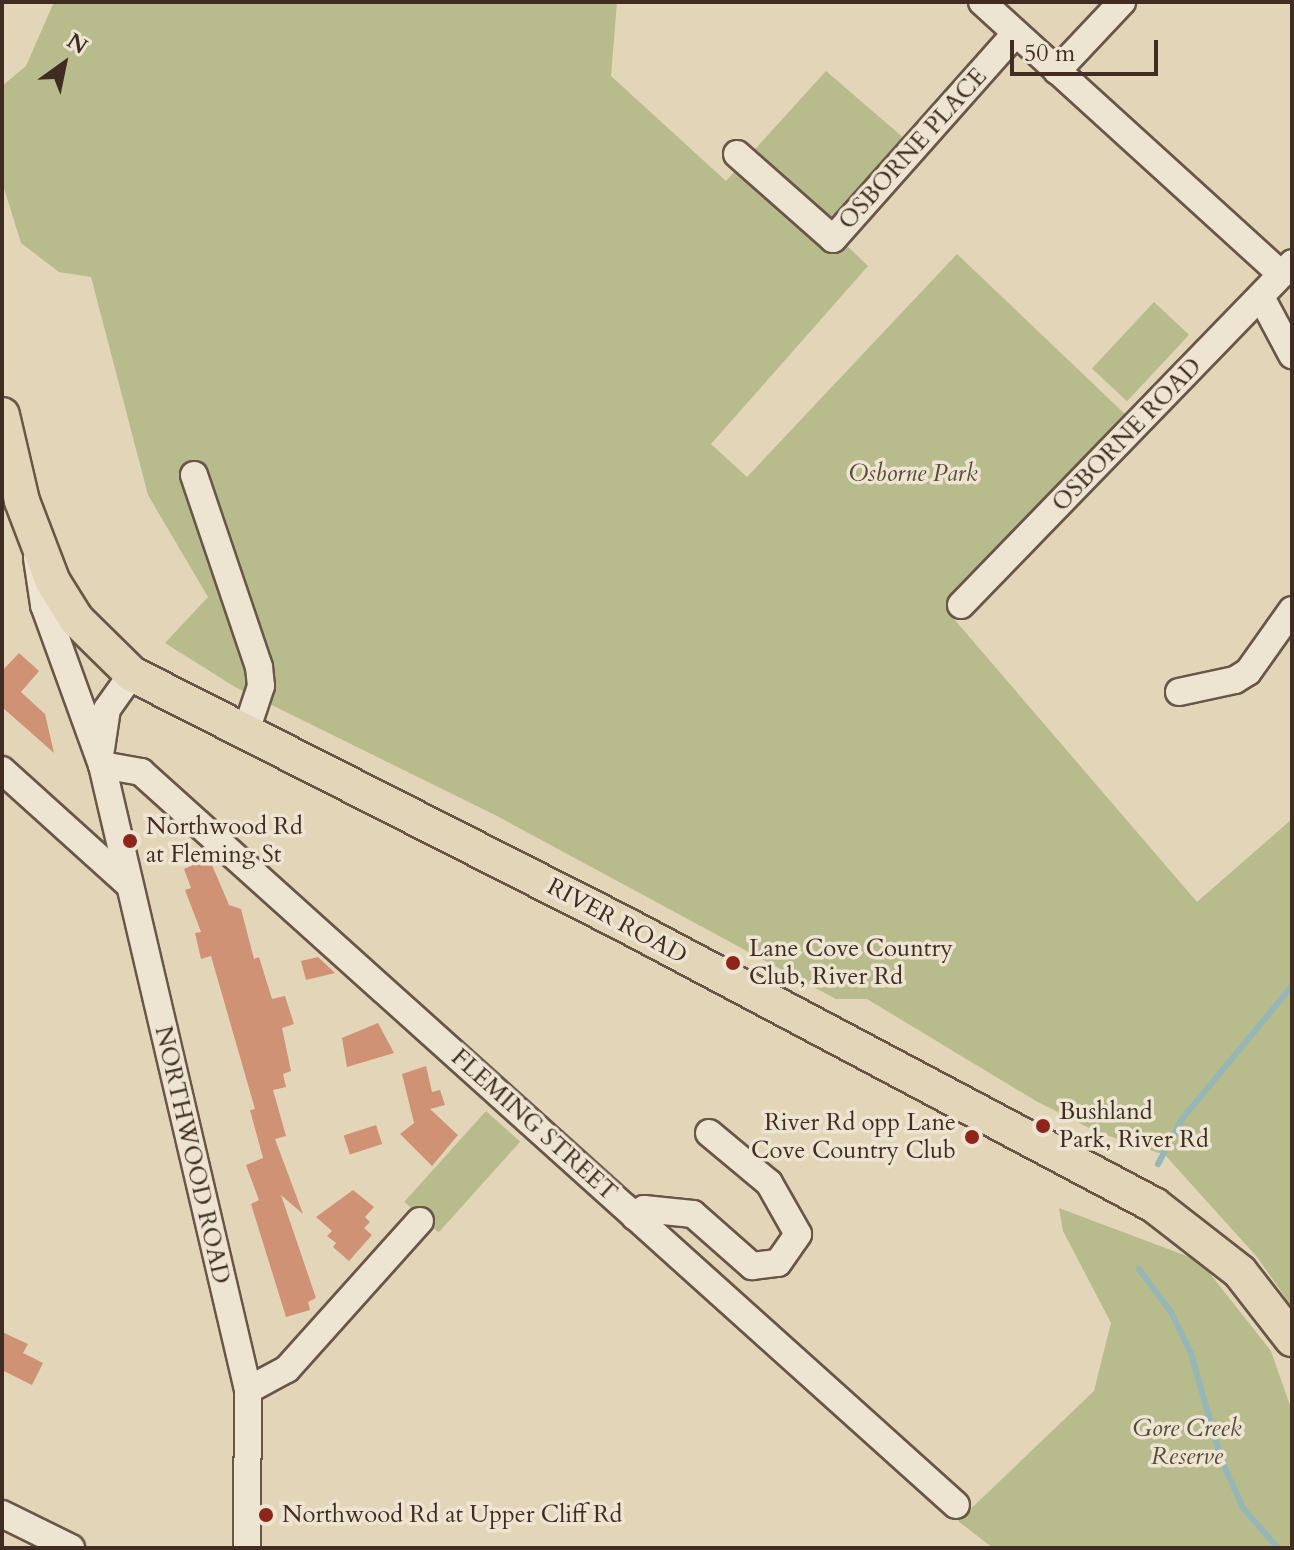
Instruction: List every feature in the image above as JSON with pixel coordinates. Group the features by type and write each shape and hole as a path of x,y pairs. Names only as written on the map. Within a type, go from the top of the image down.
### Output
{"main road":[{"name":"NORTHWOOD ROAD","path":"2,415 37,547"},
{"name":"RIVER ROAD","path":"37,547 76,619 132,674 1154,1205 1240,1272 1292,1339"}],"street":[{"path":"982,2 1057,71 1287,269"},
{"path":"1057,71 1122,2"},
{"name":"OSBORNE PLACE","path":"737,154 833,239 1015,34"},
{"name":"OSBORNE ROAD","path":"961,605 1287,269"},
{"path":"1261,297 1292,355"},
{"path":"194,475 259,667 261,686 246,731"},
{"name":"NORTHWOOD ROAD","path":"37,547 38,586 102,765 126,882 248,1390 247,1548"},
{"path":"1179,692 1235,680 1248,672 1292,610"},
{"name":"NORTHWOOD ROAD","path":"102,765 102,724 112,698 132,674"},
{"name":"FLEMING STREET","path":"102,765 141,772 956,1505"},
{"path":"2,770 126,882"},
{"path":"635,1217 644,1209 693,1214 752,1266 778,1263 798,1234 769,1183 709,1133"},
{"path":"248,1390 287,1369 420,1221"},
{"path":"2,1514 71,1548"}],"green space":[{"name":"Osborne Park","path":"54,2 617,2 611,76 726,181 826,71 906,140 841,240 868,266 711,444 747,477 957,254 1126,415 948,612 1197,902 1292,819 1292,1307 1257,1257 1165,1155 1097,1132 1036,1101 867,999 836,999 497,816 235,687 165,643 208,597 148,495 91,277 59,272 21,243 2,182 2,86 26,66"},
{"path":"1154,302 1189,335 1127,401 1092,369"},
{"path":"486,1111 520,1142 439,1232 404,1202"},
{"name":"Gore Creek Reserve","path":"1059,1208 1200,1261 1271,1351 1292,1411 1292,1548 993,1548 958,1521 1094,1391 1111,1323 1063,1231"}],"building":[{"path":"19,653 39,671 21,692 45,714 54,753 2,707 2,671"},
{"path":"209,858 229,905 241,909 254,959 259,957 272,999 285,996 294,1024 282,1028 291,1071 283,1074 286,1087 273,1090 286,1136 275,1139 303,1214 281,1195 316,1298 308,1302 310,1310 286,1317 251,1204 259,1200 246,1165 263,1158 250,1110 255,1109 211,956 201,959 195,933 201,932 185,890 191,888 184,869"},
{"path":"318,957 335,973 306,980 301,961"},
{"path":"378,1023 394,1053 347,1067 342,1038"},
{"path":"426,1066 432,1092 440,1090 445,1105 430,1109 458,1135 432,1166 400,1134 414,1123 402,1074"},
{"path":"376,1125 382,1144 350,1155 344,1136"},
{"path":"353,1190 374,1207 365,1217 370,1222 364,1228 372,1235 349,1261 333,1247 336,1243 327,1236 332,1231 316,1217"},
{"path":"2,1332 28,1344 23,1353 43,1363 32,1385 2,1370"}],"waterway":[{"path":"1158,1164 1182,1119 1292,986"},
{"path":"1139,1269 1171,1312 1191,1353 1221,1459 1243,1508 1278,1548"}],"place":[{"name":"Northwood Rd at Fleming St","path":"130,841"},
{"name":"Lane Cove Country Club, River Rd","path":"733,963"},
{"name":"Bushland Park, River Rd","path":"1043,1126"},
{"name":"River Rd opp Lane Cove Country Club","path":"972,1137"},
{"name":"Northwood Rd at Upper Cliff Rd","path":"266,1515"}]}
